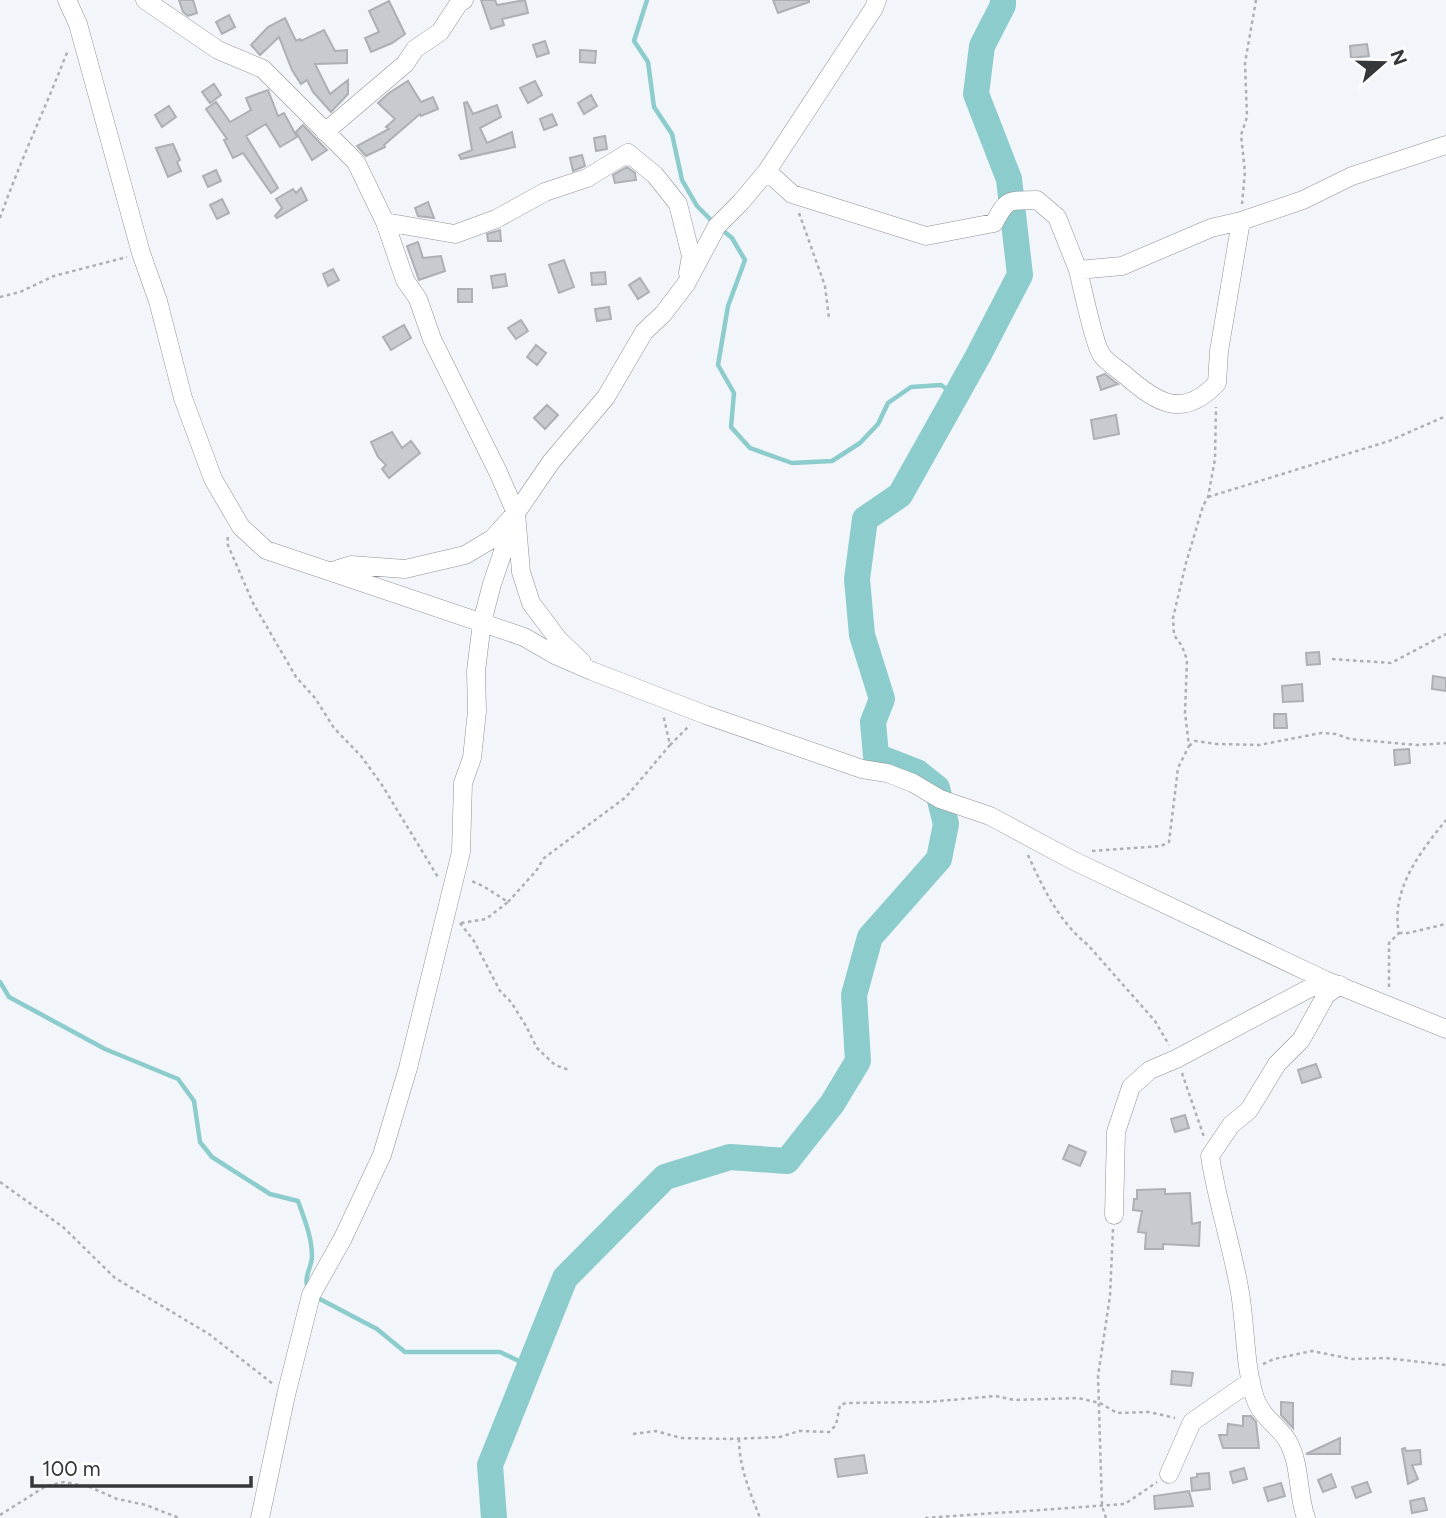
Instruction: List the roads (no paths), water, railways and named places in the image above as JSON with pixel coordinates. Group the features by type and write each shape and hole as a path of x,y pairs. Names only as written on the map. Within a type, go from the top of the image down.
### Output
{"street":[{"path":"67,0 78,24 141,253 158,301 183,398 213,479 241,527 266,550 524,637 555,655 592,671 706,715 862,769 887,773 913,783 940,799 990,816 1072,860 1332,982 1446,1029"},
{"path":"145,0 218,50 263,69 356,162 385,222 405,280 418,299 432,339 516,513 521,572 531,603 558,639 592,671"},
{"path":"325,132 405,64 415,48 440,32 458,3 464,0"},
{"path":"331,571 351,565 405,569 466,555 492,539 516,513 551,462 606,397 644,332 663,314 686,284 717,226 767,171 877,0"},
{"path":"1078,270 1122,266 1211,228 1303,200 1352,176 1446,145"},
{"path":"385,222 456,234 496,219 545,192 587,178 628,153 655,175 678,204 691,256 686,284"},
{"path":"767,171 792,194 926,236 993,223 1005,204 1011,201 1037,200 1057,217 1078,270 1100,353 1135,384 1154,398 1170,405 1188,404 1204,397 1217,383 1223,324 1241,221"},
{"path":"260,1518 311,1295 344,1238 382,1155 408,1068 461,852 463,783 472,758 477,711 476,671 482,622 516,513"},
{"path":"1114,1215 1116,1132 1132,1087 1150,1070 1332,982"},
{"path":"1306,1518 1296,1460 1287,1439 1269,1422 1256,1401 1250,1375 1240,1288 1210,1156 1231,1125 1249,1110 1277,1064 1301,1040 1332,982"},
{"path":"1169,1474 1192,1422 1250,1375"}],"waterway":[{"path":"647,0 634,41 648,62 654,107 672,134 682,180 697,206 714,223"},
{"path":"494,1518 490,1465 565,1278 665,1177 730,1157 787,1161 832,1104 858,1061 854,995 870,937 939,859 946,824 937,788 917,772 876,756 873,722 882,699 862,635 857,579 865,519 900,495 1020,275 1009,179 976,94 982,46 1003,0"},
{"path":"721,229 732,238 745,260 728,306 718,365 734,393 731,427 750,448 792,463 832,461 860,443 878,424 888,403 911,387 941,385 956,396"},
{"path":"0,982 9,997 105,1049 178,1079 194,1101 200,1142 212,1157 270,1194 298,1201 312,1249 308,1288"},
{"path":"316,1297 377,1329 405,1352 500,1352 529,1366"}]}
